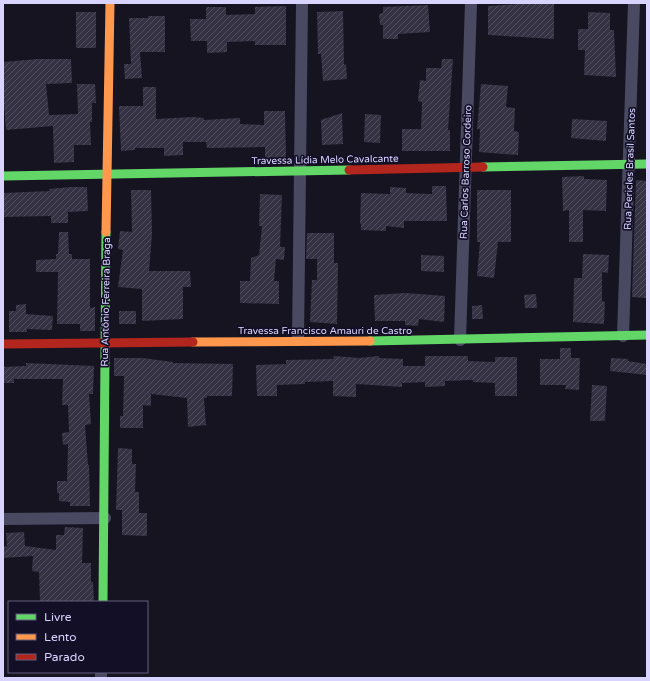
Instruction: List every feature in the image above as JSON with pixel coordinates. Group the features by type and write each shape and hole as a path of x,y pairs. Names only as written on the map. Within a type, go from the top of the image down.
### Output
{"street":[{"name":"Rua Antônio Ferreira Braga","path":"103,601 105,518 104,344 110,3"},
{"path":"298,340 302,3"},
{"name":"Rua Carlos Barroso Cordeiro","path":"460,340 471,3"},
{"name":"Rua Pericles Brasil Santos","path":"623,336 634,3"},
{"name":"Travessa Lídia Melo Cavalcante","path":"3,176 647,164"},
{"name":"Travessa Francisco Amauri de Castro","path":"3,344 104,344 298,340 460,340 647,335"},
{"path":"3,519 105,518"}],"building":[{"path":"554,3 554,39 488,35 488,6"},
{"path":"428,5 430,32 398,34 398,39 383,39 383,25 380,25 379,14 383,13 383,7"},
{"path":"286,6 286,45 255,45 255,41 227,42 227,52 207,53 207,41 191,41 190,19 206,19 206,7 226,7 226,15 255,14 255,7"},
{"path":"343,11 344,65 346,64 347,79 323,81 321,54 318,54 317,12"},
{"path":"76,12 96,12 96,48 76,48"},
{"path":"588,12 610,13 610,30 614,30 616,77 584,75 585,50 578,50 578,29 588,29"},
{"path":"148,16 165,16 165,52 140,52 142,78 125,79 124,64 131,64 129,18 148,18"},
{"path":"38,59 71,59 72,83 46,84 49,115 78,114 77,84 95,84 96,103 92,103 92,122 90,122 91,145 74,145 74,162 54,163 53,126 6,130 3,91 3,62"},
{"path":"442,59 453,59 448,130 450,130 450,151 402,151 402,129 421,129 422,102 418,101 420,80 426,81 426,68 441,68"},
{"path":"481,84 508,86 506,107 515,108 514,131 519,132 518,155 479,152 480,129 477,129"},
{"path":"143,87 156,87 156,119 193,117 204,118 204,120 240,118 240,124 264,125 264,111 285,111 286,158 265,158 265,147 207,148 206,142 183,142 183,155 164,156 164,148 135,148 135,150 121,151 119,106 143,106"},
{"path":"342,113 343,144 322,145 321,120"},
{"path":"365,114 381,115 380,143 364,142"},
{"path":"572,119 607,121 606,141 571,138"},
{"path":"584,176 584,179 607,180 606,211 583,210 583,242 569,242 569,210 563,211 562,177"},
{"path":"636,180 647,181 646,298 632,297"},
{"path":"432,186 446,186 447,221 404,221 404,228 386,226 386,231 361,230 361,193 390,194 390,187 406,188 406,193 432,194"},
{"path":"87,187 88,211 68,212 68,223 51,223 51,216 3,217 3,193 50,191 49,189"},
{"path":"131,190 151,190 152,234 149,271 190,271 191,287 183,287 183,319 142,321 142,289 118,287 123,250 118,249 120,231 132,232"},
{"path":"477,190 511,190 511,242 498,242 494,278 477,276 480,242 477,242"},
{"path":"260,194 282,195 280,247 285,247 284,260 276,259 274,281 279,281 279,304 240,303 240,281 250,281 251,258 259,255 262,226 259,226"},
{"path":"59,232 68,232 69,254 72,254 72,259 90,259 90,308 95,307 95,331 80,331 80,324 57,324 58,272 36,272 36,260 56,259 56,254 58,254"},
{"path":"307,233 334,233 334,263 338,263 337,324 310,322 312,280 317,280 317,259 306,259"},
{"path":"583,254 609,255 608,273 602,272 602,301 605,302 604,324 573,322 574,278 582,278"},
{"path":"421,255 444,256 444,272 421,271"},
{"path":"406,293 445,296 444,322 419,319 418,326 405,325 405,321 375,321 374,295"},
{"path":"536,294 537,308 525,308 524,295"},
{"path":"26,304 26,314 53,316 52,330 27,329 27,332 9,332 9,311 16,311 16,305"},
{"path":"482,305 483,319 472,319 472,306"},
{"path":"119,311 136,311 136,324 119,324"},
{"path":"560,348 571,348 571,358 580,358 579,390 565,389 566,385 540,385 540,359 560,359"},
{"path":"334,356 359,358 379,356 379,358 403,359 403,366 425,366 425,356 468,356 468,361 495,362 495,357 517,357 517,396 495,396 495,383 473,382 473,380 445,381 445,386 425,387 425,382 402,383 402,387 356,384 356,397 333,396 333,381 305,382 305,384 277,385 277,396 257,396 256,365 286,364 286,360 333,359"},
{"path":"114,358 142,358 173,363 233,364 232,396 207,396 207,398 204,398 206,425 188,427 187,398 151,394 151,406 143,405 143,428 120,428 120,416 123,416 124,376 114,376"},
{"path":"611,358 628,359 628,361 647,364 647,375 610,371"},
{"path":"26,363 94,366 93,394 89,394 91,424 85,425 89,465 90,506 70,506 70,502 59,501 59,493 57,493 57,481 67,481 68,444 63,445 62,433 69,432 68,405 62,405 63,379 14,379 14,383 3,383 3,367 26,366"},
{"path":"592,385 607,386 605,421 590,421"},
{"path":"118,448 132,449 132,464 136,464 135,492 139,492 139,513 147,513 147,536 122,535 122,510 116,510"},
{"path":"65,527 83,528 82,563 91,563 91,582 93,582 94,601 40,601 39,572 32,571 33,556 3,558 3,547 7,546 6,533 24,532 25,546 56,550 56,535 64,535"}],"traffic: fast":[{"path":"483,167 647,164"},
{"path":"3,176 349,170"},
{"path":"103,601 106,232"},
{"path":"370,341 647,335"}],"traffic: slow":[{"path":"106,232 110,3"},
{"path":"193,342 370,341"}],"traffic: jam":[{"path":"349,170 483,167"},
{"path":"3,344 193,342"}]}
